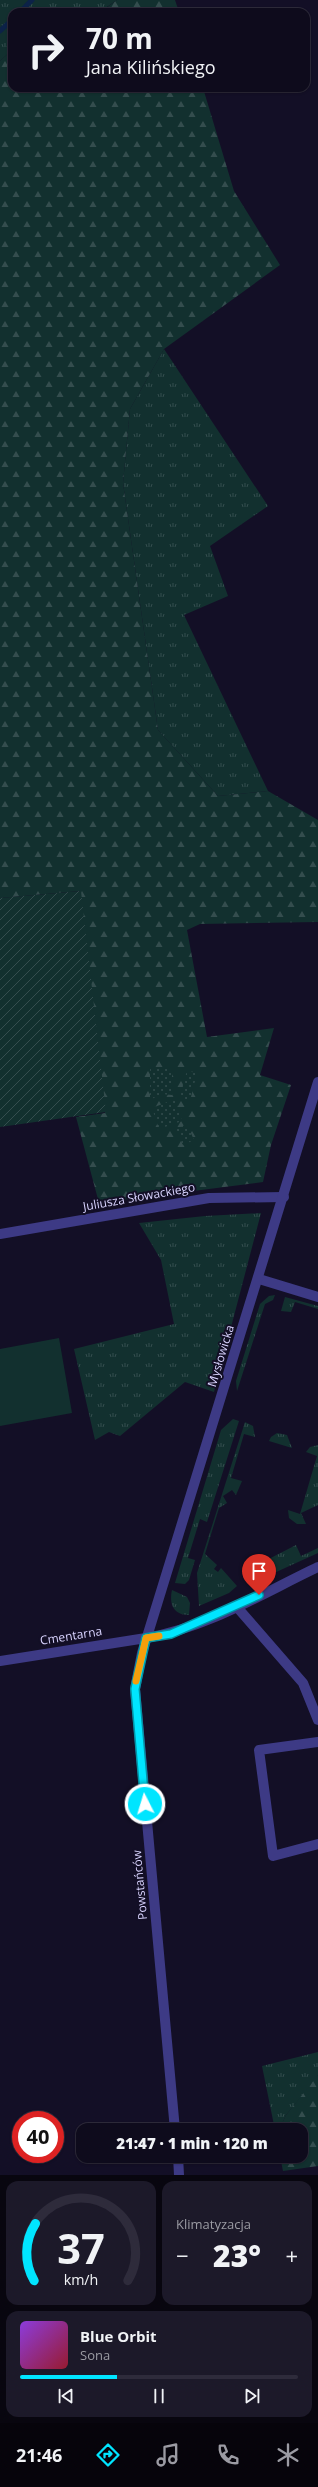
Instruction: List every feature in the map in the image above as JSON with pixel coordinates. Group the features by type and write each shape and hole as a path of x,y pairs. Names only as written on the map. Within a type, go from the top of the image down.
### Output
{"street":[{"name":"Mysłowicka","path":"146,1638 259,1279 318,1082"},
{"name":"Juliusza Słowackiego","path":"0,1234 210,1198 284,1196"},
{"path":"259,1279 318,1297"},
{"name":"Cmentarna","path":"0,1661 171,1634 236,1606 318,1567"},
{"path":"236,1606 303,1683 318,1720"},
{"name":"Powstańców","path":"146,1638 142,1653 136,1696 175,2123"},
{"path":"318,1742 259,1750 273,1856 318,1844"},
{"path":"178,2163 179,2175"}],"green space":[{"path":"0,0 117,0 105,8 8,8 8,54 0,61"},
{"path":"117,0 175,0 178,8 106,8"},
{"path":"8,54 8,92 204,92 234,191 280,265 164,349 130,409 123,483 158,730 218,796 268,791 318,820 318,922 200,924 187,930 207,1037 274,1028 260,1075 291,1085 271,1145 263,1182 99,1203 76,1117 105,1113 80,891 0,898 0,61"},
{"path":"164,349 268,506 210,546 228,596 184,615 268,791 218,796 158,730 123,483 130,409"},
{"path":"81,891 106,1112 0,1127 0,898"},
{"path":"172,1068 172,1095 161,1094 150,1100 150,1069"},
{"path":"187,1071 197,1073 190,1101 179,1097"},
{"path":"175,1099 182,1121 159,1129 152,1108"},
{"path":"187,1124 194,1140 183,1145 176,1129"},
{"path":"261,1213 214,1392 185,1382 120,1436 109,1432 95,1440 74,1349 174,1324 161,1260 139,1223 205,1216"},
{"path":"275,1295 273,1300 265,1304 237,1391 236,1381 260,1304 269,1296"},
{"path":"285,1297 318,1306 318,1309 295,1302 291,1312 281,1311"},
{"path":"59,1338 72,1413 0,1426 0,1349"},
{"path":"233,1419 239,1421 207,1522 200,1519 188,1558 195,1560 189,1580 185,1584 175,1583 221,1430"},
{"path":"245,1422 253,1426 255,1437 244,1434 231,1478 242,1481 236,1495 232,1490 223,1496 227,1503 219,1508 205,1554 217,1565 214,1569 218,1572 221,1568 237,1586 229,1593 199,1606 197,1573"},
{"path":"277,1433 287,1435 292,1448 269,1441 271,1437"},
{"path":"318,1445 318,1505 301,1513 306,1524 297,1524 289,1518 288,1510 300,1514 317,1456 306,1452 310,1447"},
{"path":"296,1545 301,1556 318,1548 318,1553 274,1573 266,1574 262,1572 261,1563"},
{"path":"172,1590 187,1597 190,1603 189,1615 179,1613 173,1608 171,1600"},
{"path":"318,2052 318,2075 286,2115 282,2123 274,2123 262,2066"},
{"path":"318,2075 318,2166 283,2171 281,2163 308,2163 308,2123 282,2123 286,2115"}],"waterway":[{"path":"24,8 32,0"},
{"path":"0,31 8,24"}],"slow traffic":[{"path":"136,1681 146,1638 159,1636"}],"route":[{"path":"145,1804 135,1689 146,1638 171,1634 197,1624 259,1595"}]}
